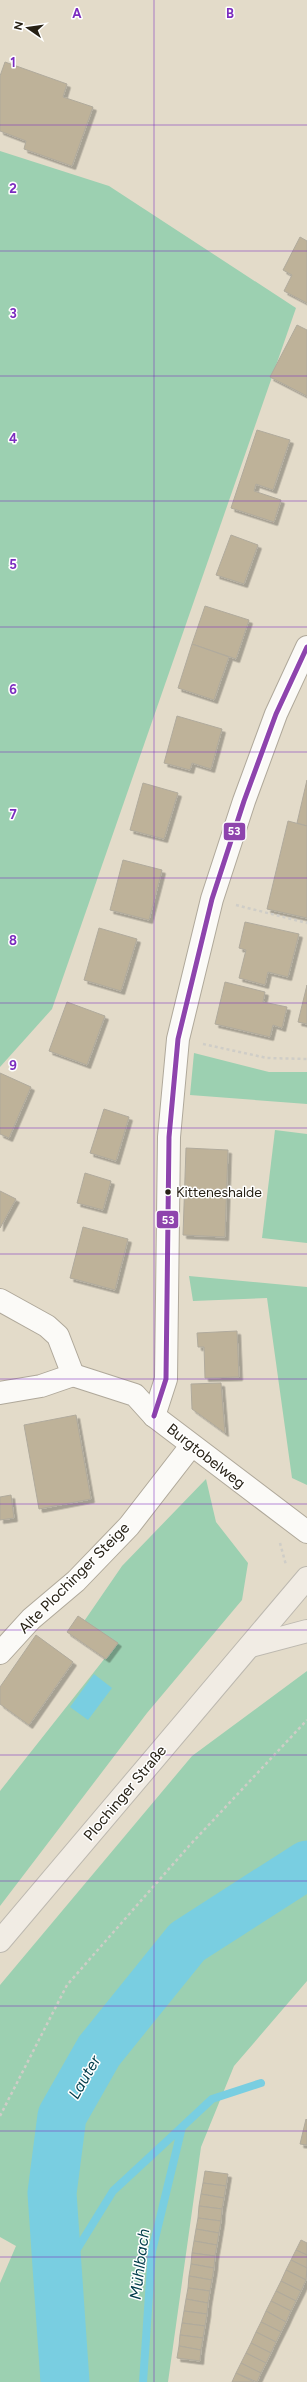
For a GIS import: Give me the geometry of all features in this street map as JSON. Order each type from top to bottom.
[{"type":"main road","name":"Plochinger Straße","points":[[0,1941],[304,1582]]},
{"type":"main road","points":[[251,1646],[307,1631]]},
{"type":"street","points":[[154,1416],[166,1379],[168,1137],[178,1039],[212,899],[244,801],[271,728],[307,647]]},
{"type":"street","points":[[0,1300],[48,1326],[58,1336],[73,1375],[41,1386],[0,1393]]},
{"type":"street","name":"Burgtobelweg","points":[[73,1375],[135,1395],[154,1416],[191,1446],[307,1532]]},
{"type":"street","name":"Alte Plochinger Steige","points":[[0,1653],[31,1619],[76,1580],[128,1526],[191,1446]]},
{"type":"path","points":[[212,899],[307,923]]},
{"type":"path","points":[[178,1039],[267,1058],[307,1059]]},
{"type":"path","points":[[269,1505],[286,1568],[304,1582]]},
{"type":"path","points":[[0,2116],[67,1986],[189,1846],[307,1720]]},
{"type":"green space","points":[[0,151],[109,186],[296,308],[52,1009],[0,1067]]},
{"type":"green space","points":[[194,1053],[269,1072],[307,1072],[307,1104],[190,1095]]},
{"type":"green space","points":[[275,1130],[307,1134],[307,1243],[262,1238]]},
{"type":"green space","points":[[189,1276],[307,1287],[307,1485],[292,1478],[267,1298],[193,1301]]},
{"type":"green space","points":[[206,1479],[216,1522],[248,1563],[242,1600],[147,1713],[0,1906],[0,1791],[109,1653],[76,1633],[122,1566]]},
{"type":"green space","points":[[307,1671],[307,1981],[234,2066],[201,2147],[168,2382],[0,2382],[0,2283],[16,2246],[0,2237],[0,1985],[192,1756]]},
{"type":"water","points":[[94,1674],[112,1688],[88,1720],[70,1707]]},
{"type":"building","points":[[5,62],[67,84],[63,97],[93,107],[72,166],[24,149],[26,141],[0,131],[0,76]]},
{"type":"building","points":[[300,237],[307,241],[307,303],[284,291],[292,275],[283,270]]},
{"type":"building","points":[[297,325],[307,330],[307,396],[270,377]]},
{"type":"building","points":[[257,430],[290,440],[273,490],[256,484],[254,491],[281,500],[274,522],[231,508]]},
{"type":"building","points":[[231,535],[258,545],[244,584],[216,575]]},
{"type":"building","points":[[205,606],[249,620],[236,659],[192,644]]},
{"type":"building","points":[[192,644],[229,657],[214,700],[178,688]]},
{"type":"building","points":[[177,716],[222,729],[211,769],[192,763],[190,770],[164,763]]},
{"type":"building","points":[[307,780],[307,826],[297,823]]},
{"type":"building","points":[[143,783],[178,793],[164,839],[130,830]]},
{"type":"building","points":[[288,821],[307,826],[307,918],[267,909]]},
{"type":"building","points":[[123,860],[162,870],[149,920],[110,910]]},
{"type":"building","points":[[245,922],[299,934],[288,977],[268,972],[265,985],[239,978],[246,950],[239,948]]},
{"type":"building","points":[[99,928],[137,939],[121,991],[84,980]]},
{"type":"building","points":[[225,982],[265,992],[263,1002],[287,1007],[282,1028],[273,1025],[270,1037],[215,1024]]},
{"type":"building","points":[[307,985],[307,1024],[298,1022]]},
{"type":"building","points":[[67,1002],[105,1016],[87,1065],[49,1051]]},
{"type":"building","points":[[0,1073],[31,1087],[9,1138],[0,1134]]},
{"type":"building","points":[[104,1109],[129,1117],[116,1161],[90,1153]]},
{"type":"building","points":[[186,1148],[228,1150],[225,1237],[183,1235]]},
{"type":"building","points":[[85,1173],[111,1181],[103,1210],[77,1203]]},
{"type":"building","points":[[0,1191],[16,1199],[0,1228]]},
{"type":"building","points":[[83,1227],[128,1239],[115,1290],[70,1278]]},
{"type":"building","points":[[237,1331],[239,1377],[205,1378],[204,1347],[198,1347],[197,1333]]},
{"type":"building","points":[[221,1383],[225,1433],[192,1409],[191,1384]]},
{"type":"building","points":[[76,1415],[91,1499],[39,1509],[24,1425]]},
{"type":"building","points":[[11,1495],[14,1518],[0,1520],[0,1497]]},
{"type":"building","points":[[78,1616],[118,1643],[106,1659],[67,1632]]},
{"type":"building","points":[[36,1635],[73,1662],[29,1725],[0,1704],[0,1687]]},
{"type":"building","points":[[306,2119],[307,2120],[307,2145],[300,2144]]},
{"type":"building","points":[[205,2171],[228,2174],[226,2186],[203,2183]]},
{"type":"building","points":[[203,2183],[226,2186],[224,2198],[201,2194]]},
{"type":"building","points":[[201,2194],[224,2198],[222,2209],[199,2206]]},
{"type":"building","points":[[199,2206],[222,2209],[221,2221],[198,2218]]},
{"type":"building","points":[[198,2218],[221,2221],[219,2233],[196,2229]]},
{"type":"building","points":[[196,2229],[219,2233],[217,2245],[194,2241]]},
{"type":"building","points":[[301,2240],[307,2243],[307,2255],[296,2250]]},
{"type":"building","points":[[194,2241],[217,2245],[215,2256],[192,2253]]},
{"type":"building","points":[[296,2250],[307,2255],[307,2268],[291,2260]]},
{"type":"building","points":[[192,2253],[215,2256],[214,2268],[191,2264]]},
{"type":"building","points":[[291,2260],[307,2268],[306,2280],[286,2270]]},
{"type":"building","points":[[191,2264],[214,2268],[212,2280],[189,2276]]},
{"type":"building","points":[[286,2270],[306,2280],[301,2291],[281,2281]]},
{"type":"building","points":[[189,2276],[212,2280],[210,2291],[188,2288]]},
{"type":"building","points":[[281,2281],[301,2291],[296,2301],[276,2291]]},
{"type":"building","points":[[188,2288],[210,2291],[208,2303],[186,2299]]},
{"type":"building","points":[[276,2291],[296,2301],[291,2311],[271,2301]]},
{"type":"building","points":[[186,2299],[208,2303],[207,2314],[184,2311]]},
{"type":"building","points":[[271,2301],[291,2311],[286,2322],[266,2311]]},
{"type":"building","points":[[184,2311],[207,2314],[205,2326],[182,2323]]},
{"type":"building","points":[[266,2311],[286,2322],[281,2332],[261,2322]]},
{"type":"building","points":[[261,2322],[281,2332],[276,2342],[256,2332]]},
{"type":"building","points":[[182,2323],[205,2326],[203,2338],[180,2335]]},
{"type":"building","points":[[256,2332],[276,2342],[271,2353],[251,2343]]},
{"type":"building","points":[[180,2335],[203,2338],[201,2350],[179,2346]]},
{"type":"building","points":[[251,2343],[271,2353],[266,2363],[246,2353]]},
{"type":"building","points":[[179,2346],[201,2350],[200,2361],[177,2358]]},
{"type":"building","points":[[246,2353],[266,2363],[261,2373],[241,2363]]},
{"type":"building","points":[[241,2363],[261,2373],[257,2382],[236,2373]]},
{"type":"building","points":[[236,2373],[254,2382],[232,2382]]},
{"type":"waterway","name":"Lauter","points":[[65,2382],[52,2193],[62,2116],[99,2051],[187,1942],[307,1865]]},
{"type":"waterway","name":"Mühlbach","points":[[143,2382],[152,2251],[182,2127],[212,2099],[261,2083]]},
{"type":"waterway","name":"Mühlbach","points":[[58,2280],[113,2191],[181,2128]]},
{"type":"transit line","name":"53","points":[[154,1416],[166,1379],[169,1137],[178,1039],[212,899],[244,801],[276,714],[307,647]]},
{"type":"place","name":"Kitteneshalde","points":[[168,1192]]}]
